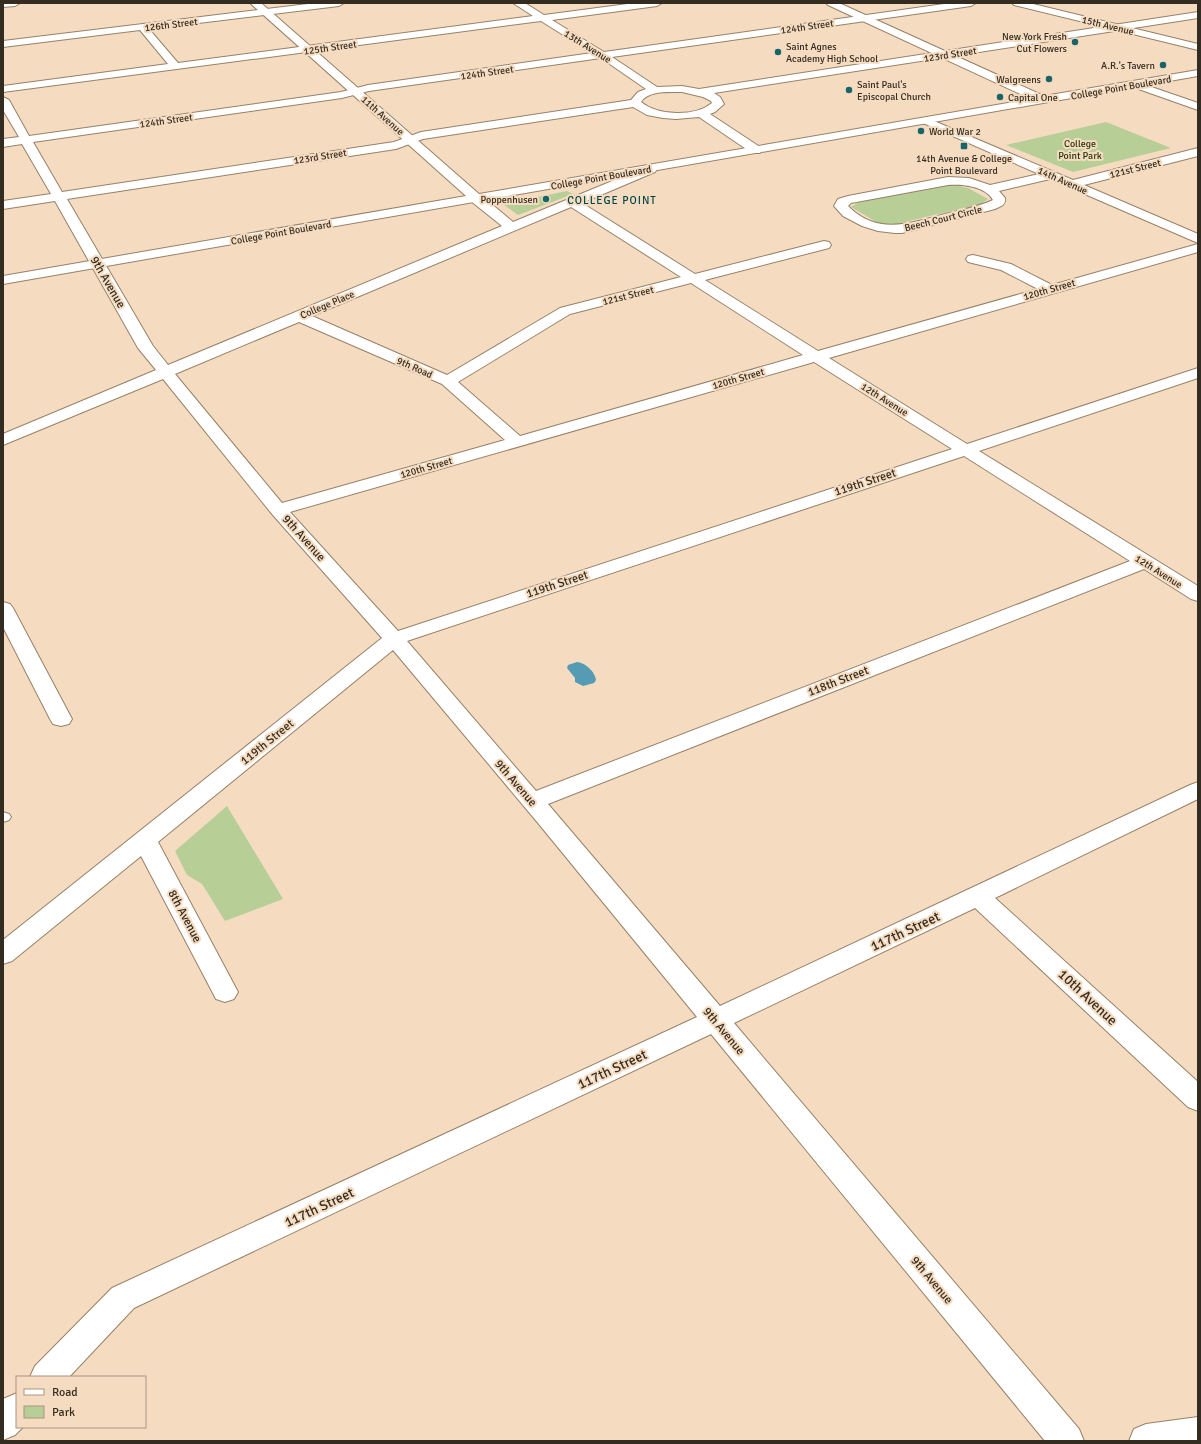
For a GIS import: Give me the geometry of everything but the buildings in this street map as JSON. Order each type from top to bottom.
[{"type":"street","points":[[3,4],[15,3]]},
{"type":"street","name":"11th Avenue","points":[[255,3],[511,228]]},
{"type":"street","name":"126th Street","points":[[3,44],[339,3]]},
{"type":"street","name":"13th Avenue","points":[[518,3],[604,56],[656,91]]},
{"type":"street","name":"125th Street","points":[[3,89],[657,3]]},
{"type":"street","points":[[831,3],[1043,100]]},
{"type":"street","name":"124th Street","points":[[3,143],[337,96],[368,88],[604,56],[971,3]]},
{"type":"street","name":"15th Avenue","points":[[1017,3],[1198,47]]},
{"type":"street","name":"123rd Street","points":[[702,92],[1198,15]]},
{"type":"street","points":[[142,27],[176,67]]},
{"type":"street","name":"College Point Boulevard","points":[[3,280],[478,199],[1198,73]]},
{"type":"street","points":[[1134,84],[1198,107]]},
{"type":"street","points":[[682,89],[702,92],[714,97],[718,104],[711,110],[700,113],[680,116],[659,114],[644,110],[635,103],[638,96],[656,91],[682,89]]},
{"type":"street","name":"9th Avenue","points":[[3,100],[146,348],[278,510],[394,639],[532,801],[1066,1441]]},
{"type":"street","name":"123rd Street","points":[[3,205],[396,144],[421,136],[635,103]]},
{"type":"street","points":[[700,113],[756,150]]},
{"type":"street","name":"14th Avenue","points":[[927,121],[1198,239]]},
{"type":"street","name":"121st Street","points":[[1072,184],[1198,152]]},
{"type":"street","name":"College Place","points":[[3,440],[651,169]]},
{"type":"street","points":[[990,189],[1051,175]]},
{"type":"street","name":"Beech Court Circle","points":[[948,181],[968,182],[990,189],[999,198],[999,202],[990,206],[902,229],[874,227],[844,212],[841,206],[843,202],[848,200],[948,181]]},
{"type":"street","name":"12th Avenue","points":[[572,202],[1198,596]]},
{"type":"street","name":"121st Street","points":[[448,381],[565,310],[824,245]]},
{"type":"street","name":"120th Street","points":[[278,510],[1049,289],[1198,248]]},
{"type":"street","points":[[973,259],[1006,266],[1049,289]]},
{"type":"street","name":"9th Road","points":[[299,316],[448,381],[516,441]]},
{"type":"street","name":"119th Street","points":[[3,954],[394,639],[1198,373]]},
{"type":"street","name":"118th Street","points":[[532,801],[1145,562]]},
{"type":"street","points":[[3,608],[61,719]]},
{"type":"street","name":"117th Street","points":[[48,1376],[123,1298],[716,1021],[1198,790]]},
{"type":"street","name":"8th Avenue","points":[[145,840],[225,992]]},
{"type":"street","name":"10th Avenue","points":[[978,896],[1198,1099]]},
{"type":"street","points":[[3,1424],[16,1410]]},
{"type":"street","points":[[1146,1441],[1198,1434]]},
{"type":"green space","name":"College Point Park","points":[[1106,122],[1171,148],[1073,172],[1006,145]]},
{"type":"green space","points":[[949,184],[968,188],[988,199],[981,204],[892,225],[878,223],[851,207],[859,202]]},
{"type":"green space","points":[[567,191],[573,194],[518,215],[503,204]]},
{"type":"green space","points":[[227,806],[283,899],[225,921],[202,884],[187,875],[175,851]]},
{"type":"water","points":[[577,662],[584,664],[592,671],[596,680],[594,683],[583,686],[575,682],[575,678],[567,668],[568,665]]},
{"type":"place","name":"New York Fresh Cut Flowers","points":[[1075,42]]},
{"type":"place","name":"Saint Agnes Academy High School","points":[[778,52]]},
{"type":"place","name":"A.R.'s Tavern","points":[[1163,65]]},
{"type":"place","name":"Walgreens","points":[[1049,79]]},
{"type":"place","name":"Saint Paul's Episcopal Church","points":[[849,90]]},
{"type":"place","name":"Capital One","points":[[1000,97]]},
{"type":"place","name":"World War 2","points":[[921,131]]},
{"type":"place","name":"14th Avenue & College Point Boulevard","points":[[964,146]]},
{"type":"place","name":"Poppenhusen","points":[[546,199]]},
{"type":"district","name":"COLLEGE POINT","points":[[612,200]]}]
